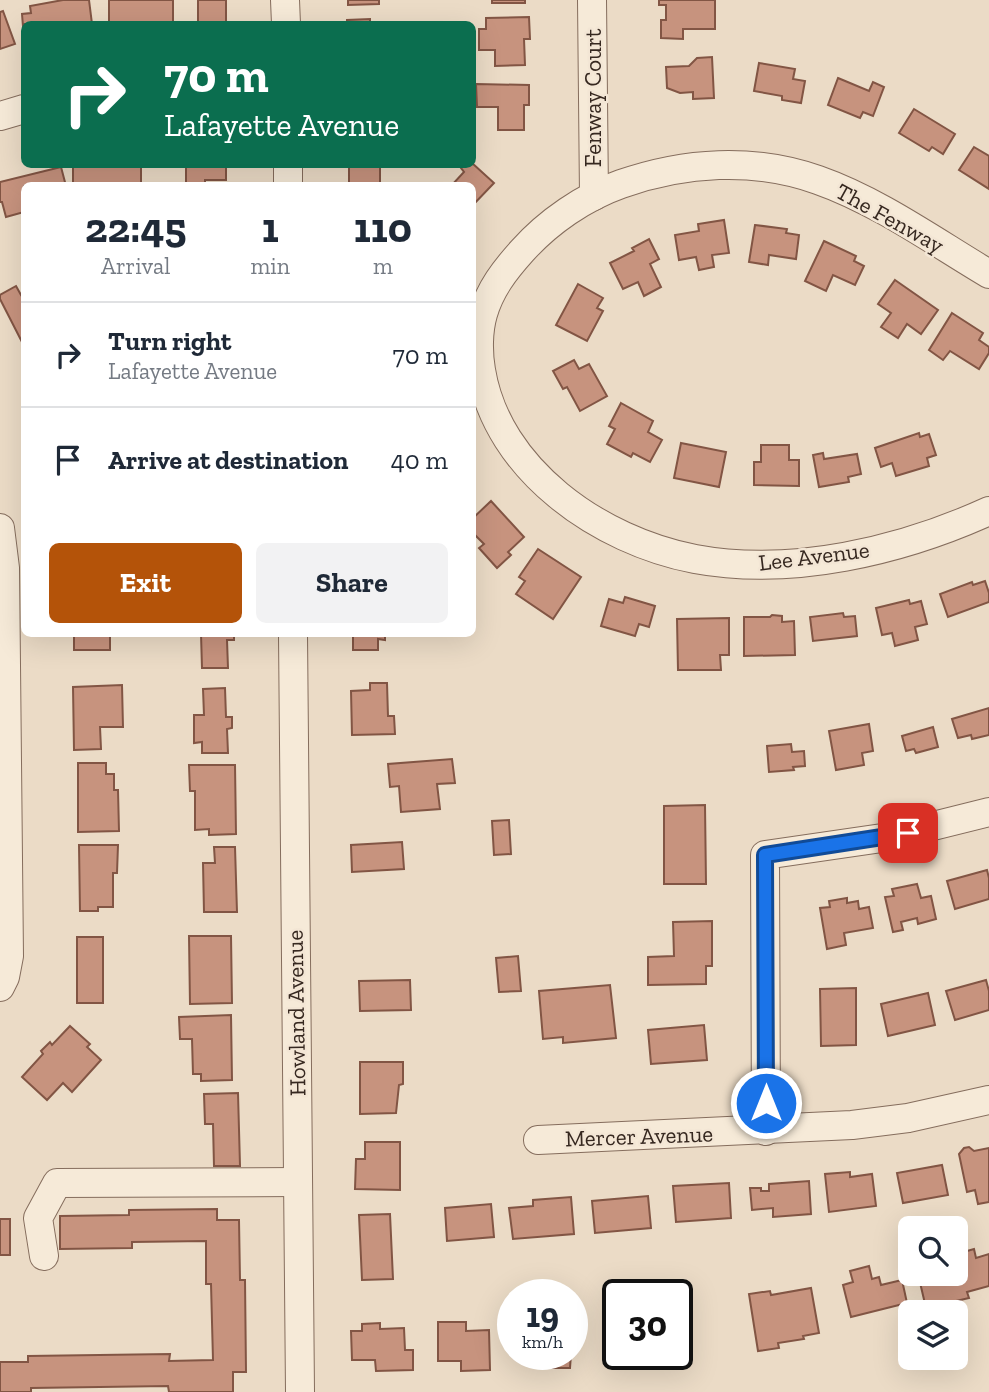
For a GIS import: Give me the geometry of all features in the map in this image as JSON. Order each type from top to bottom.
[{"type":"street","points":[[285,0],[286,21]]},
{"type":"street","name":"Fenway Court","points":[[592,0],[593,196]]},
{"type":"street","points":[[0,116],[21,111]]},
{"type":"street","name":"The Fenway","points":[[477,317],[504,271],[529,243],[558,218],[593,196],[652,173],[695,166],[736,165],[777,169],[817,180],[855,195],[989,274]]},
{"type":"street","name":"Lee Avenue","points":[[477,317],[484,388],[495,419],[511,446],[540,478],[573,506],[611,529],[651,547],[736,565],[775,565],[847,556],[903,543],[957,526],[989,511]]},
{"type":"street","points":[[0,528],[5,568],[9,956],[0,987]]},
{"type":"street","name":"Howland Avenue","points":[[293,637],[300,1392]]},
{"type":"street","points":[[766,1131],[765,855],[889,837],[989,812]]},
{"type":"street","name":"Mercer Avenue","points":[[538,1140],[852,1125],[897,1120],[989,1100]]},
{"type":"street","points":[[44,1256],[38,1218],[57,1183],[298,1182]]},
{"type":"building","points":[[63,0],[89,0],[92,21],[23,21],[22,14],[31,13],[30,6]]},
{"type":"building","points":[[109,0],[173,0],[173,21],[109,21]]},
{"type":"building","points":[[198,0],[226,0],[226,21],[198,21]]},
{"type":"building","points":[[348,0],[379,0],[379,4],[348,5]]},
{"type":"building","points":[[492,0],[525,0],[525,3],[492,3]]},
{"type":"building","points":[[659,0],[715,0],[715,29],[683,29],[683,39],[661,38],[661,20],[666,20],[666,5],[659,5]]},
{"type":"building","points":[[3,11],[15,44],[0,49],[0,12]]},
{"type":"building","points":[[529,17],[530,39],[524,39],[525,65],[495,66],[495,50],[479,50],[479,29],[486,29],[486,18]]},
{"type":"building","points":[[370,19],[370,21],[347,21]]},
{"type":"building","points":[[712,57],[714,98],[693,99],[693,92],[680,93],[667,88],[666,67],[689,66],[697,58]]},
{"type":"building","points":[[759,63],[795,69],[793,79],[805,81],[801,103],[754,91]]},
{"type":"building","points":[[838,78],[869,91],[873,82],[884,87],[873,116],[863,112],[860,118],[828,105]]},
{"type":"building","points":[[476,84],[529,85],[529,105],[524,105],[524,130],[498,130],[498,107],[477,107]]},
{"type":"building","points":[[914,109],[955,134],[943,154],[932,147],[929,151],[899,133]]},
{"type":"building","points":[[974,147],[989,156],[989,189],[959,170]]},
{"type":"building","points":[[476,167],[494,183],[476,202],[476,182],[455,182],[464,172],[461,168]]},
{"type":"building","points":[[61,168],[65,182],[21,182],[21,213],[6,217],[0,202],[0,182]]},
{"type":"building","points":[[73,168],[141,168],[141,182],[73,182]]},
{"type":"building","points":[[186,168],[226,168],[226,180],[186,182]]},
{"type":"building","points":[[349,168],[380,168],[380,182],[349,182]]},
{"type":"building","points":[[724,220],[729,253],[712,255],[714,267],[699,270],[696,257],[679,260],[675,235],[699,231],[698,224]]},
{"type":"building","points":[[755,225],[787,229],[786,233],[799,235],[796,259],[769,255],[768,265],[749,262]]},
{"type":"building","points":[[649,239],[659,259],[650,264],[661,287],[644,296],[638,282],[623,289],[610,263],[634,251],[632,248]]},
{"type":"building","points":[[824,241],[856,256],[854,261],[864,266],[855,285],[833,275],[826,291],[805,281]]},
{"type":"building","points":[[895,280],[938,310],[921,334],[907,324],[898,338],[881,327],[891,313],[878,304]]},
{"type":"building","points":[[578,284],[603,298],[597,308],[603,311],[587,341],[556,325]]},
{"type":"building","points":[[16,286],[21,295],[21,340],[0,299],[0,295]]},
{"type":"building","points":[[952,313],[983,333],[979,340],[989,347],[989,353],[979,369],[950,351],[943,360],[929,350]]},
{"type":"building","points":[[574,360],[579,369],[589,364],[607,396],[580,411],[567,387],[563,389],[553,371]]},
{"type":"building","points":[[621,403],[653,421],[648,432],[662,440],[650,462],[633,453],[631,457],[607,444],[615,429],[609,426]]},
{"type":"building","points":[[919,433],[920,437],[929,434],[936,455],[927,458],[929,466],[896,476],[892,463],[881,467],[875,448]]},
{"type":"building","points":[[681,443],[726,452],[719,487],[674,478]]},
{"type":"building","points":[[761,445],[789,445],[789,460],[799,460],[799,486],[754,485],[754,462],[761,462]]},
{"type":"building","points":[[823,453],[824,459],[857,454],[861,474],[848,477],[849,482],[819,487],[813,455]]},
{"type":"building","points":[[491,501],[524,537],[508,552],[511,555],[497,568],[479,548],[484,544],[476,536],[476,515]]},
{"type":"building","points":[[538,549],[581,577],[553,619],[516,594],[525,581],[519,577]]},
{"type":"building","points":[[985,581],[989,602],[948,617],[940,594],[972,582],[973,585]]},
{"type":"building","points":[[625,597],[655,606],[649,627],[639,624],[635,636],[601,626],[609,599],[623,603]]},
{"type":"building","points":[[909,600],[910,604],[921,601],[927,624],[915,627],[918,640],[895,646],[892,633],[882,635],[876,608]]},
{"type":"building","points":[[843,613],[844,617],[855,616],[857,636],[813,641],[810,617]]},
{"type":"building","points":[[782,616],[782,622],[794,621],[795,655],[744,656],[744,617]]},
{"type":"building","points":[[729,618],[729,655],[720,655],[721,670],[678,670],[677,619]]},
{"type":"building","points":[[74,637],[110,637],[110,650],[74,650]]},
{"type":"building","points":[[201,637],[234,637],[234,640],[227,640],[228,668],[202,668]]},
{"type":"building","points":[[353,637],[385,637],[385,640],[378,639],[378,650],[353,650]]},
{"type":"building","points":[[370,683],[387,683],[388,716],[394,716],[395,734],[352,735],[351,691],[370,690]]},
{"type":"building","points":[[122,685],[123,727],[100,727],[101,749],[74,750],[73,687]]},
{"type":"building","points":[[225,688],[226,717],[232,717],[232,728],[227,729],[228,753],[202,753],[202,742],[194,743],[194,715],[204,715],[203,689]]},
{"type":"building","points":[[989,708],[989,735],[972,739],[971,735],[958,738],[952,719]]},
{"type":"building","points":[[869,724],[873,751],[862,753],[864,765],[836,770],[829,731]]},
{"type":"building","points":[[933,727],[938,747],[916,753],[914,749],[906,751],[902,736]]},
{"type":"building","points":[[791,744],[792,752],[804,751],[805,766],[793,767],[794,770],[769,772],[767,746]]},
{"type":"building","points":[[452,759],[455,783],[437,784],[440,809],[401,812],[399,786],[390,787],[388,764]]},
{"type":"building","points":[[78,763],[106,763],[106,774],[114,774],[114,790],[118,790],[119,831],[78,832]]},
{"type":"building","points":[[189,765],[235,765],[236,834],[209,835],[209,829],[195,830],[195,791],[190,791]]},
{"type":"building","points":[[705,805],[706,884],[664,884],[664,806]]},
{"type":"building","points":[[509,820],[511,854],[494,855],[492,821]]},
{"type":"building","points":[[402,842],[404,869],[352,872],[351,845]]},
{"type":"building","points":[[79,845],[118,845],[117,873],[113,873],[113,907],[98,907],[98,911],[80,911]]},
{"type":"building","points":[[214,847],[235,847],[237,912],[204,912],[203,863],[215,863]]},
{"type":"building","points":[[987,870],[989,899],[955,909],[947,881]]},
{"type":"building","points":[[917,884],[921,898],[931,896],[936,919],[918,924],[917,918],[901,922],[903,930],[893,932],[885,897],[894,896],[892,889]]},
{"type":"building","points":[[847,898],[847,903],[858,901],[859,909],[869,907],[873,928],[844,933],[846,945],[827,949],[820,908],[830,907],[829,901]]},
{"type":"building","points":[[712,921],[712,966],[706,966],[706,984],[648,985],[648,957],[674,956],[673,922]]},
{"type":"building","points":[[189,936],[231,936],[232,1003],[190,1004]]},
{"type":"building","points":[[77,937],[103,937],[103,1003],[77,1003]]},
{"type":"building","points":[[518,956],[521,991],[499,992],[496,958]]},
{"type":"building","points":[[410,980],[411,1010],[360,1011],[359,981]]},
{"type":"building","points":[[986,980],[989,1010],[955,1020],[946,991]]},
{"type":"building","points":[[610,985],[616,1038],[563,1043],[563,1037],[543,1039],[539,991]]},
{"type":"building","points":[[856,988],[856,1045],[821,1046],[820,989]]},
{"type":"building","points":[[928,993],[935,1025],[888,1036],[881,1004]]},
{"type":"building","points":[[231,1015],[232,1080],[201,1081],[201,1074],[193,1074],[192,1039],[180,1039],[179,1017]]},
{"type":"building","points":[[704,1025],[707,1060],[651,1064],[648,1030]]},
{"type":"building","points":[[70,1026],[90,1044],[87,1047],[101,1060],[72,1092],[63,1083],[47,1100],[22,1077],[43,1054],[41,1051],[50,1042],[52,1045]]},
{"type":"building","points":[[360,1062],[403,1062],[403,1084],[399,1085],[396,1113],[360,1114]]},
{"type":"building","points":[[238,1093],[240,1166],[214,1166],[213,1124],[205,1124],[204,1094]]},
{"type":"building","points":[[365,1142],[400,1142],[400,1190],[355,1189],[356,1159],[365,1159]]},
{"type":"building","points":[[969,1147],[974,1151],[989,1148],[989,1202],[978,1204],[975,1190],[967,1192],[959,1154]]},
{"type":"building","points":[[942,1165],[948,1195],[903,1203],[897,1173]]},
{"type":"building","points":[[850,1172],[850,1177],[872,1174],[876,1206],[829,1212],[825,1174]]},
{"type":"building","points":[[809,1181],[811,1214],[773,1217],[773,1208],[752,1210],[750,1188],[769,1191],[769,1184]]},
{"type":"building","points":[[729,1183],[731,1218],[676,1222],[673,1186]]},
{"type":"building","points":[[648,1196],[651,1228],[595,1233],[592,1201]]},
{"type":"building","points":[[571,1197],[574,1234],[513,1239],[509,1208],[533,1206],[533,1200]]},
{"type":"building","points":[[491,1204],[494,1237],[447,1241],[445,1208]]},
{"type":"building","points":[[217,1209],[217,1220],[239,1220],[240,1280],[245,1280],[246,1372],[233,1372],[233,1392],[169,1392],[168,1386],[31,1388],[31,1392],[0,1392],[0,1362],[28,1362],[28,1356],[170,1354],[169,1361],[213,1360],[211,1284],[206,1284],[206,1241],[132,1242],[132,1248],[60,1249],[60,1216],[129,1215],[129,1210]]},
{"type":"building","points":[[390,1214],[393,1279],[362,1280],[359,1215]]},
{"type":"building","points":[[0,1219],[10,1219],[10,1255],[0,1255]]},
{"type":"building","points":[[974,1249],[976,1258],[989,1254],[989,1286],[967,1292],[969,1298],[960,1300],[924,1300],[921,1286],[968,1286],[968,1251]]},
{"type":"building","points":[[869,1266],[872,1279],[879,1277],[881,1285],[898,1281],[898,1286],[903,1286],[906,1300],[898,1300],[898,1305],[851,1317],[843,1285],[853,1282],[850,1271]]},
{"type":"building","points":[[811,1288],[819,1333],[803,1336],[804,1339],[778,1343],[779,1348],[758,1351],[749,1294],[770,1291],[771,1295]]},
{"type":"building","points":[[438,1322],[466,1322],[466,1331],[489,1330],[490,1370],[461,1371],[461,1361],[438,1361]]},
{"type":"building","points":[[380,1323],[380,1329],[404,1328],[405,1350],[413,1350],[413,1370],[376,1371],[375,1360],[352,1360],[351,1331],[362,1331],[362,1324]]},
{"type":"route","points":[[766,1103],[765,855],[908,833]]}]
